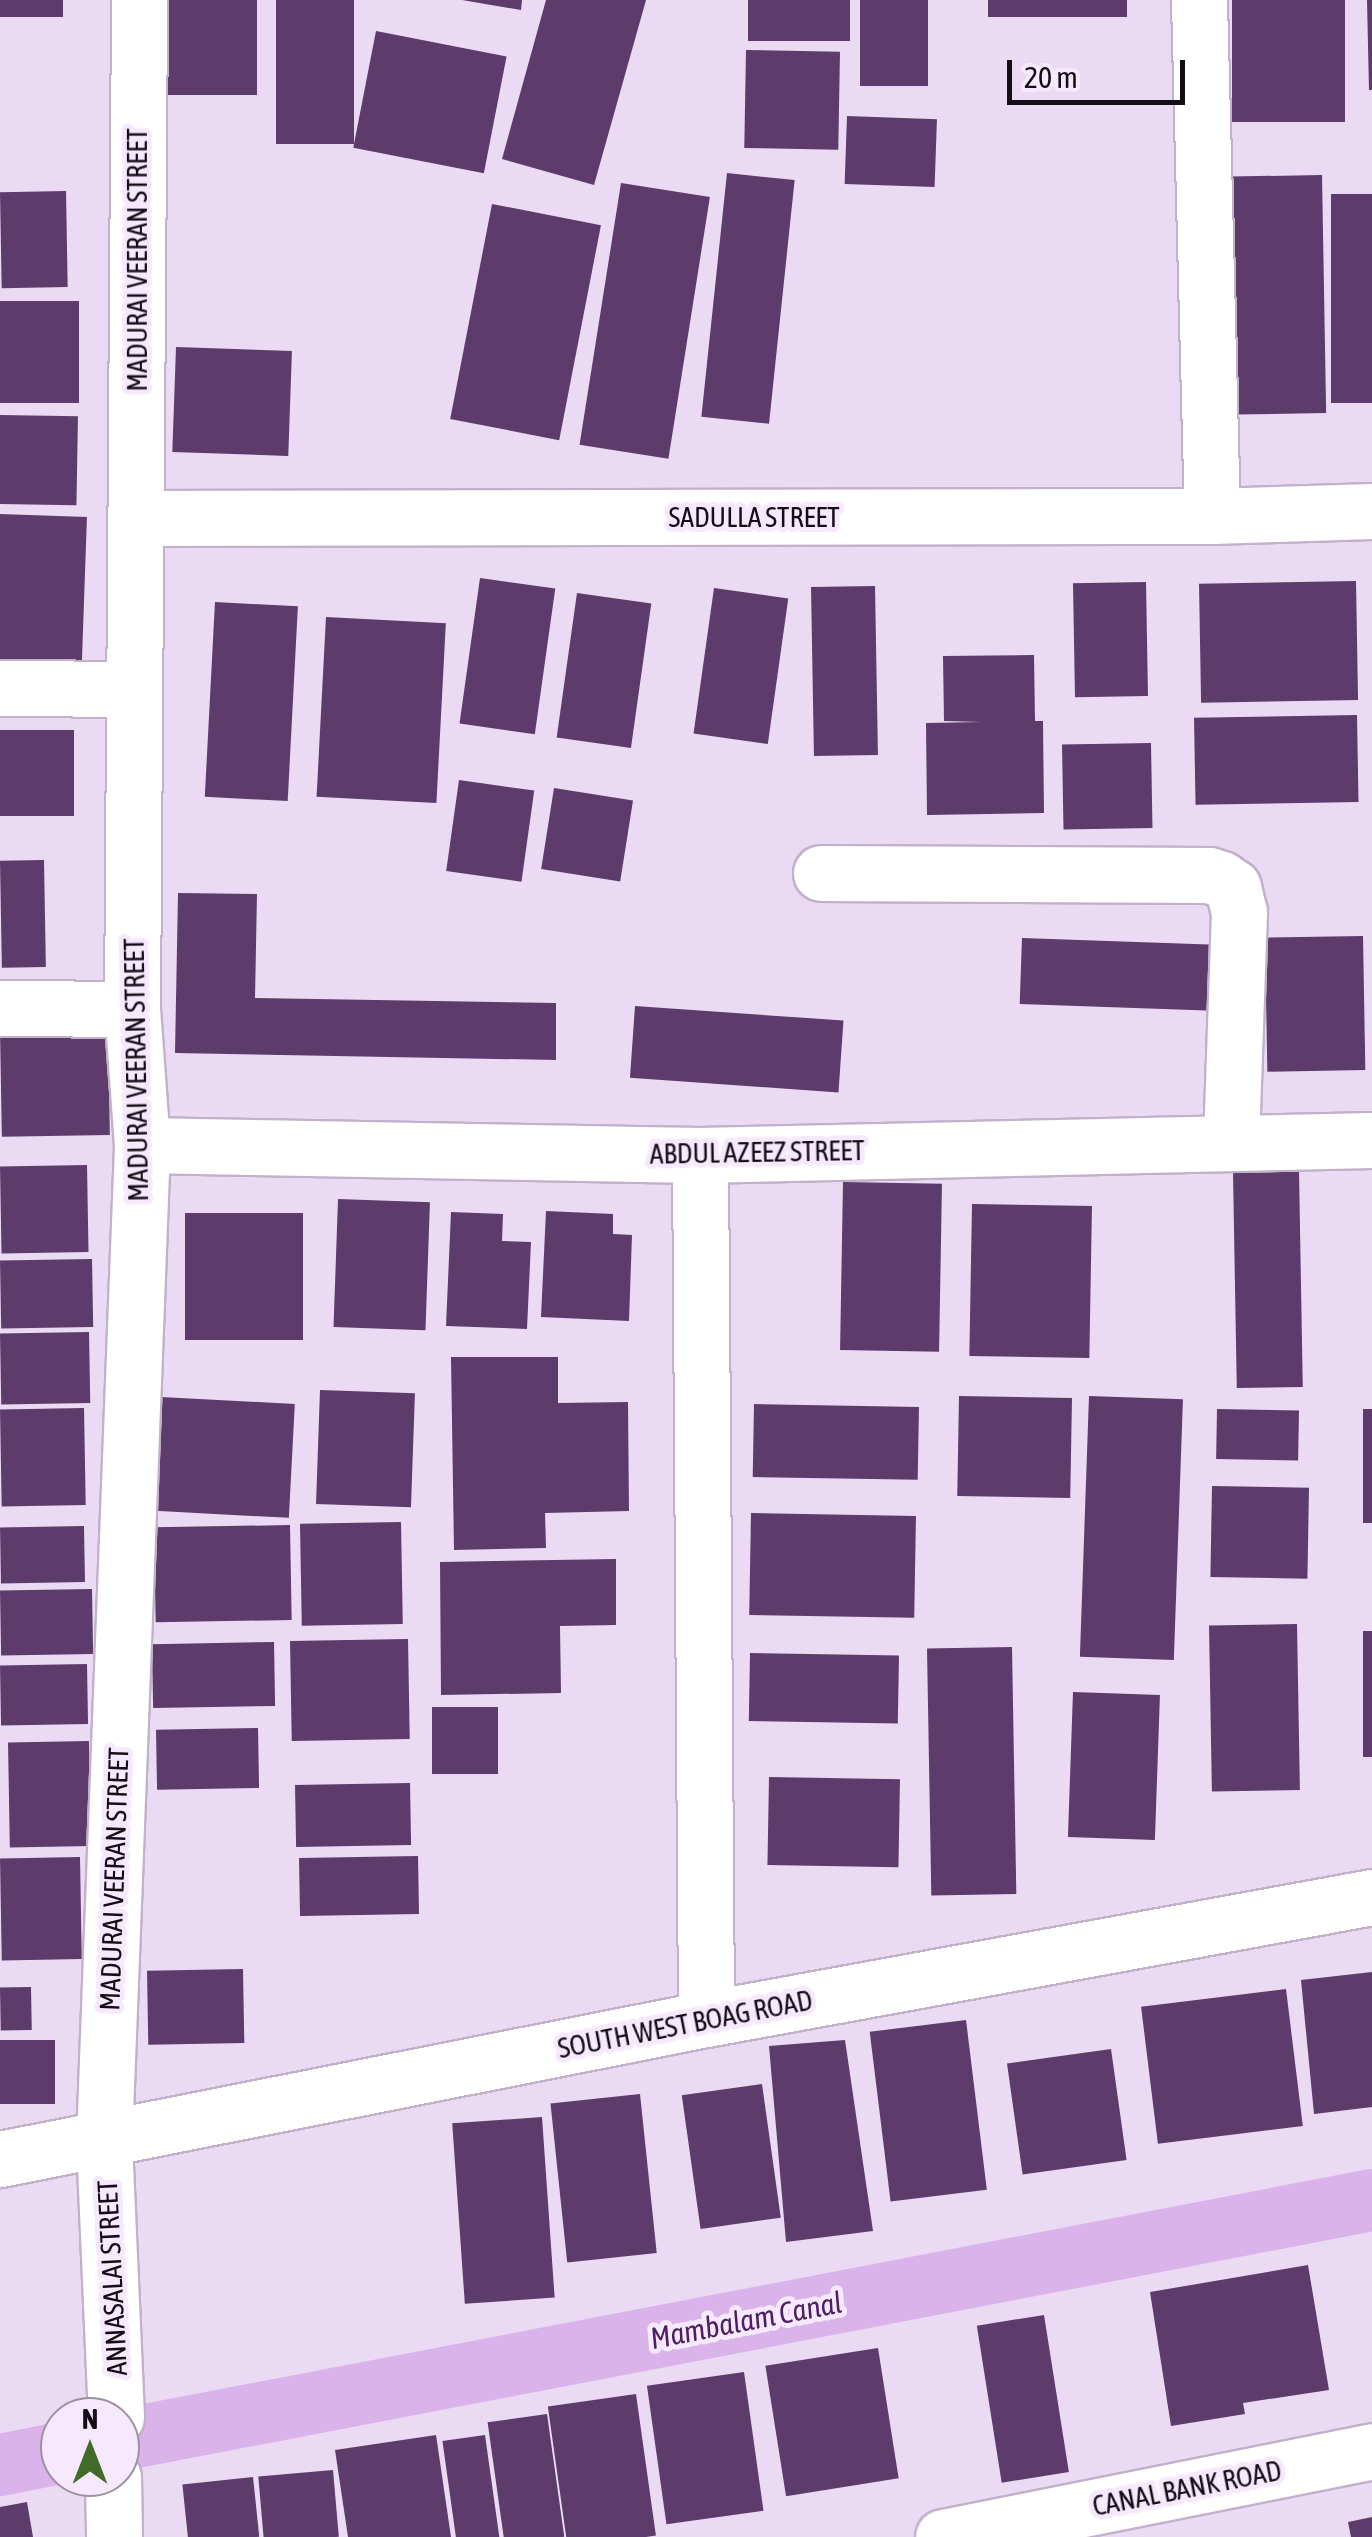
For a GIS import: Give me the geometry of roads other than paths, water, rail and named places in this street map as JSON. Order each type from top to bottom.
[{"type":"street","name":"MADURAI VEERAN STREET","points":[[104,2139],[142,1145],[132,1008],[139,0]]},
{"type":"street","points":[[1199,0],[1212,516]]},
{"type":"street","name":"SADULLA STREET","points":[[135,518],[1212,516],[1372,511]]},
{"type":"street","points":[[0,688],[132,689]]},
{"type":"street","points":[[821,872],[1209,874],[1222,878],[1233,888],[1239,912],[1231,1141]]},
{"type":"street","points":[[0,1008],[132,1008]]},
{"type":"street","name":"ABDUL AZEEZ STREET","points":[[142,1145],[700,1154],[1372,1140]]},
{"type":"street","points":[[700,1154],[706,2019]]},
{"type":"street","name":"SOUTH WEST BOAG ROAD","points":[[0,2159],[706,2019],[1372,1897]]},
{"type":"street","name":"ANNASALAI STREET","points":[[104,2139],[117,2397]]},
{"type":"street","name":"CANAL BANK ROAD","points":[[943,2537],[1372,2451]]},
{"type":"waterway","name":"Mambalam Canal","points":[[140,2436],[1372,2200]]},
{"type":"waterway","name":"Mambalam Canal","points":[[0,2465],[40,2457]]}]
